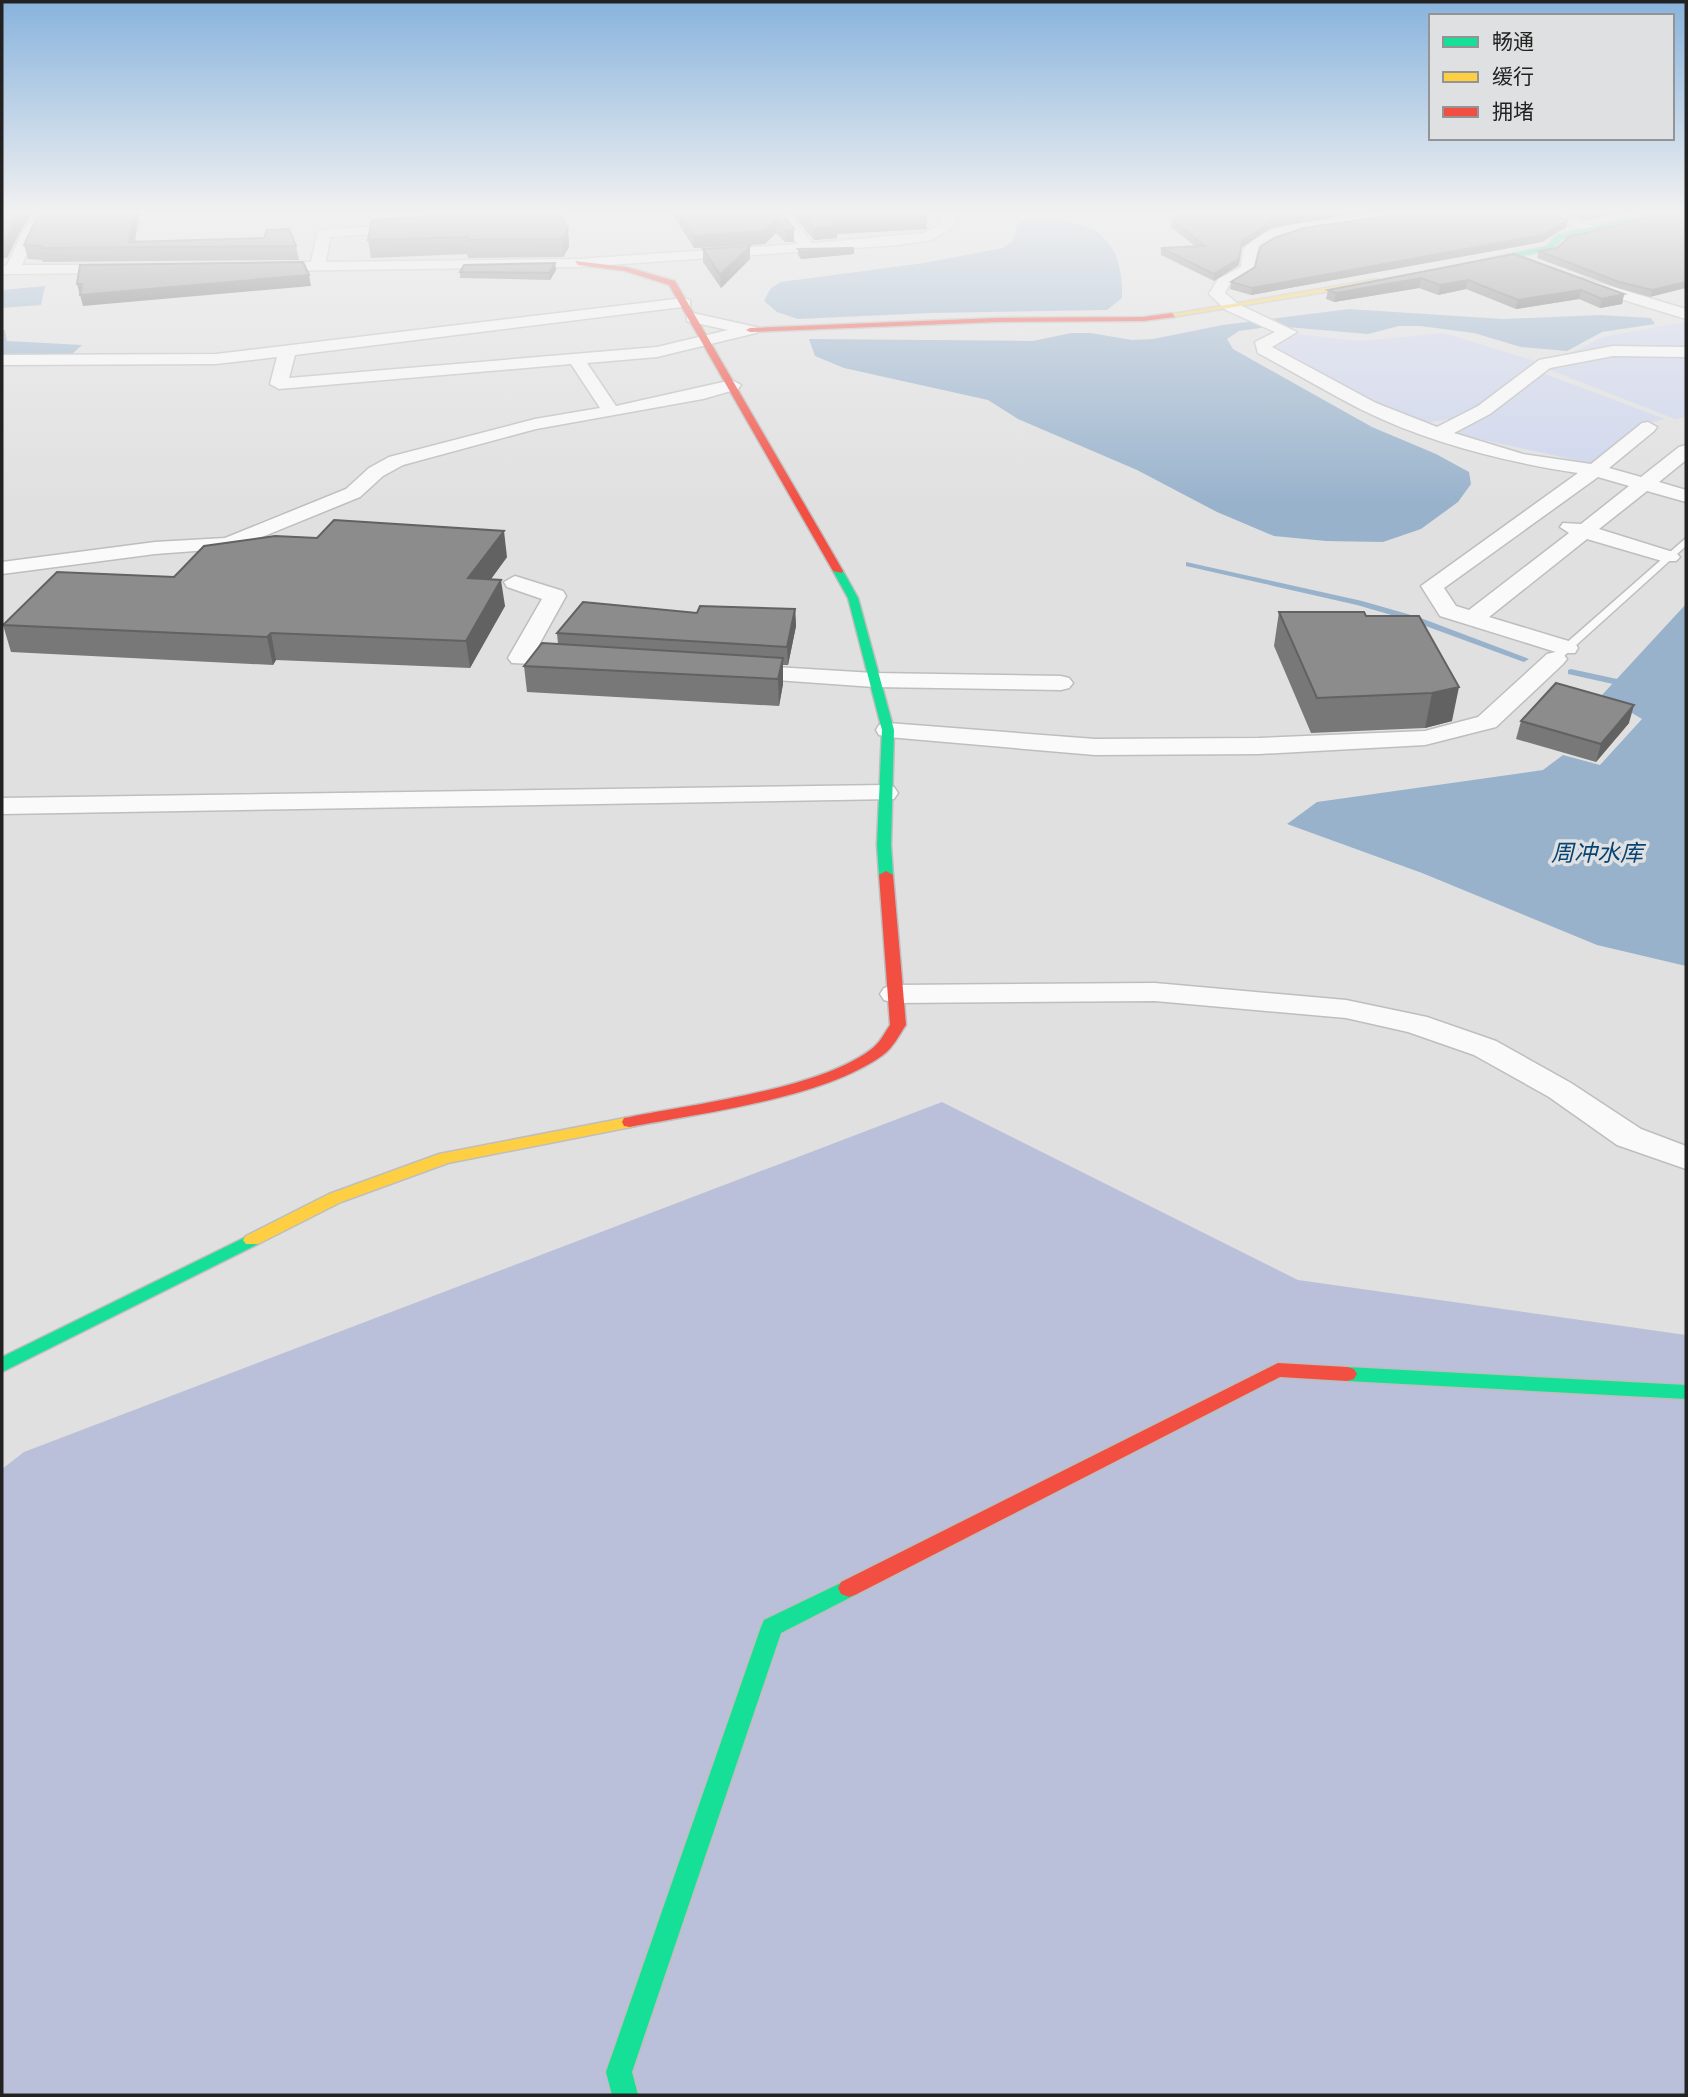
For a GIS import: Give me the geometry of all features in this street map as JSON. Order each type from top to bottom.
[{"type":"street","points":[[2,360],[216,359],[617,310]]},
{"type":"street","points":[[2,1365],[335,1198],[444,1158],[735,1101],[830,1076],[880,1050],[898,1025],[884,845],[888,730],[853,598],[688,310]]},
{"type":"street","points":[[287,352],[279,384],[657,352],[750,330],[996,320],[1143,319],[1211,310]]},
{"type":"street","points":[[1239,310],[1289,332],[1263,342],[1264,349],[1370,407],[1438,434],[1521,459],[1595,470],[1686,496]]},
{"type":"street","points":[[693,318],[750,330]]},
{"type":"street","points":[[1438,434],[1484,410],[1545,364],[1613,351],[1686,352]]},
{"type":"street","points":[[576,359],[611,412]]},
{"type":"street","points":[[2,568],[155,548],[228,544],[354,493],[376,472],[396,461],[535,424],[611,412],[732,385]]},
{"type":"street","points":[[888,730],[1094,747],[1259,746],[1425,737],[1487,722],[1561,654],[1448,611],[1432,586],[1595,470],[1648,427]]},
{"type":"street","points":[[1472,618],[1686,451]]},
{"type":"street","points":[[1532,515],[1669,557]]},
{"type":"street","points":[[515,582],[555,596],[520,658],[602,663]]},
{"type":"street","points":[[711,670],[874,680],[1061,683]]},
{"type":"street","points":[[2,806],[885,793]]},
{"type":"street","points":[[895,994],[1155,992],[1346,1009],[1416,1024],[1485,1048],[1560,1090],[1629,1137],[1686,1158]]},
{"type":"street","points":[[625,2095],[619,2072],[772,1627],[1278,1370],[1686,1392]]},
{"type":"lane","points":[[1561,654],[1686,541]]},
{"type":"shaded area","points":[[1686,322],[1686,349],[1621,346],[1573,352],[1603,337]]},
{"type":"shaded area","points":[[1444,333],[1545,364],[1463,417],[1418,424],[1272,349],[1271,343],[1295,334],[1361,341]]},
{"type":"shaded area","points":[[1618,354],[1686,355],[1686,417],[1675,419],[1550,370]]},
{"type":"shaded area","points":[[1545,374],[1665,419],[1639,426],[1594,464],[1456,434],[1534,378]]},
{"type":"shaded area","points":[[942,1102],[1298,1280],[1686,1335],[1686,2095],[2,2095],[2,1469],[24,1452]]},
{"type":"water","points":[[774,310],[1107,310],[798,319]]},
{"type":"water","points":[[1342,310],[1503,319],[1600,315],[1651,318],[1655,324],[1602,332],[1567,351],[1521,347],[1474,333],[1420,326],[1399,326],[1368,334],[1275,326],[1239,331],[1227,339],[1233,349],[1372,427],[1436,454],[1469,472],[1471,484],[1458,502],[1421,529],[1383,542],[1326,541],[1274,536],[1217,512],[1137,470],[1018,419],[988,400],[844,368],[815,356],[809,339],[1033,341],[1071,333],[1091,333],[1132,340],[1153,339],[1223,325]]},
{"type":"water","points":[[2,330],[5,330],[7,341],[82,345],[70,356],[2,357]]},
{"type":"water","name":"周冲水库","points":[[1686,604],[1686,966],[1597,945],[1422,873],[1287,824],[1317,802],[1543,770],[1563,755],[1600,765],[1642,719],[1602,695]]},
{"type":"building","points":[[334,520],[504,531],[468,578],[501,580],[466,641],[271,633],[267,637],[3,625],[57,572],[174,577],[204,546],[275,536],[317,538]]},
{"type":"building","points":[[583,602],[697,613],[700,606],[795,609],[787,647],[557,633]]},
{"type":"building","points":[[1279,612],[1364,612],[1366,616],[1419,616],[1459,687],[1432,693],[1317,698]]},
{"type":"building","points":[[542,643],[783,658],[778,679],[524,666]]},
{"type":"building","points":[[1556,683],[1634,705],[1601,744],[1521,721]]},
{"type":"waterway","points":[[1189,564],[1359,603],[1415,619],[1524,659]]},
{"type":"waterway","points":[[1571,672],[1631,685]]},
{"type":"traffic: fast","points":[[838,571],[853,598],[888,730],[884,845],[886,875]]},
{"type":"traffic: fast","points":[[2,1365],[252,1240]]},
{"type":"traffic: fast","points":[[1347,1374],[1686,1392]]},
{"type":"traffic: fast","points":[[625,2095],[619,2072],[772,1627],[849,1588]]},
{"type":"traffic: slow","points":[[1172,315],[1203,310]]},
{"type":"traffic: slow","points":[[252,1240],[335,1198],[445,1158],[630,1122]]},
{"type":"traffic: jam","points":[[687,310],[838,571]]},
{"type":"traffic: jam","points":[[750,330],[996,320],[1143,319],[1172,315]]},
{"type":"traffic: jam","points":[[630,1122],[794,1087],[855,1065],[879,1051],[898,1025],[886,875]]},
{"type":"traffic: jam","points":[[849,1588],[1278,1370],[1347,1374]]}]
